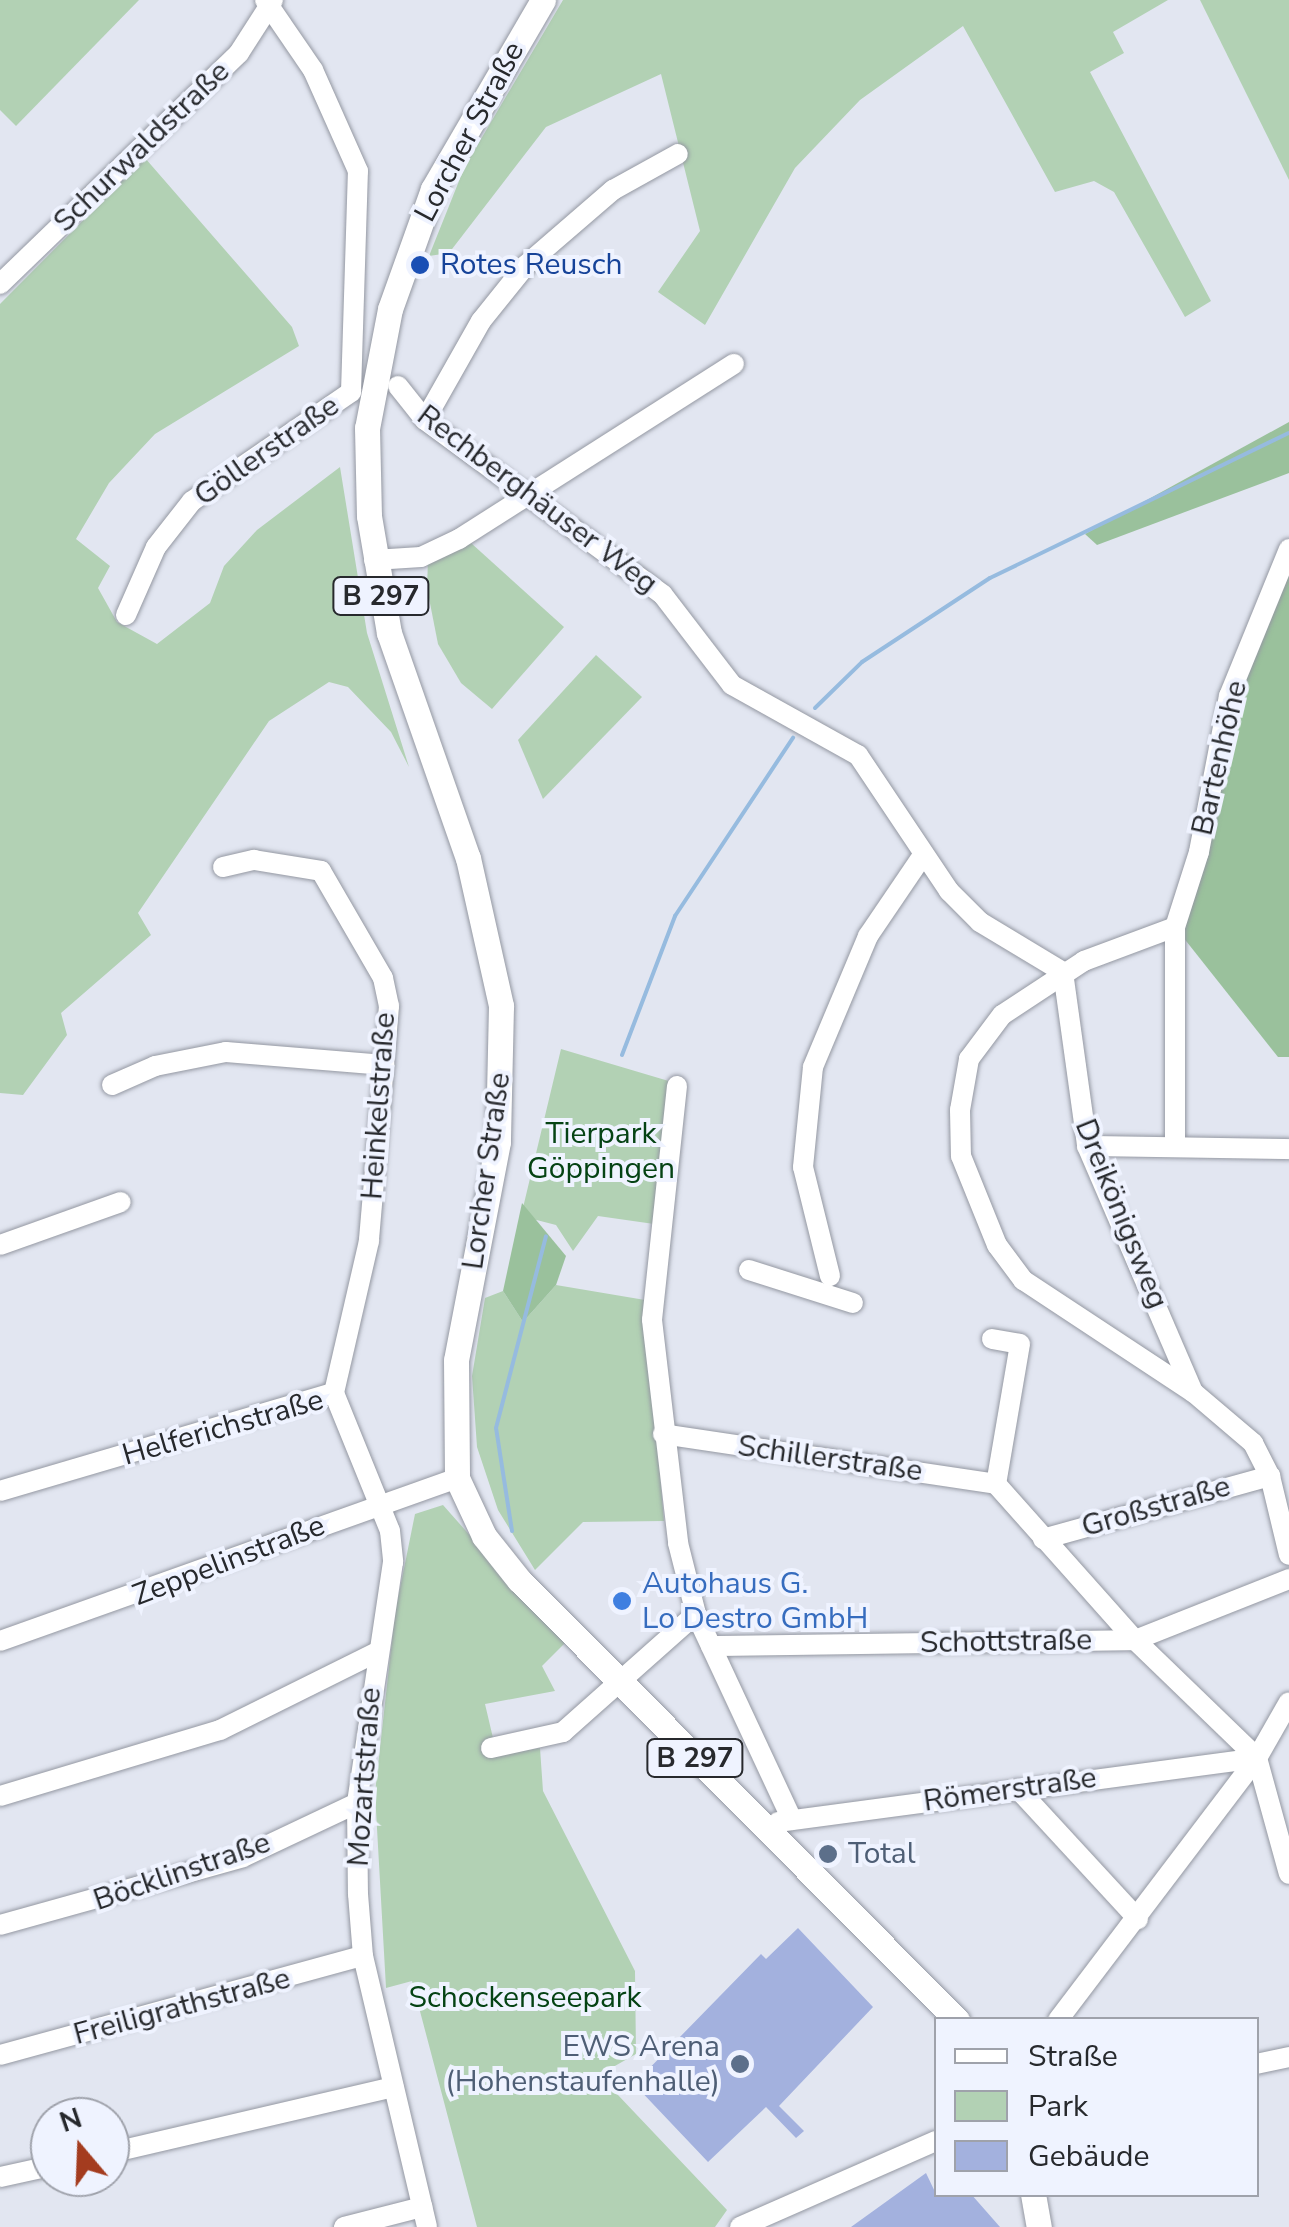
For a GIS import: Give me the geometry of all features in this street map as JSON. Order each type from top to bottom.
[{"type":"main road","name":"Lorcher Straße","points":[[543,0],[433,189],[402,266],[367,428],[374,560],[399,667],[468,858],[502,1006],[498,1142],[456,1360],[458,1478],[508,1566],[954,2017]]},
{"type":"main road","points":[[1034,2197],[1040,2227]]},
{"type":"street","name":"Schurwaldstraße","points":[[0,284],[239,53],[269,2]]},
{"type":"street","name":"Göllerstraße","points":[[126,615],[156,547],[192,501],[351,392],[358,171],[313,70],[269,2]]},
{"type":"street","points":[[426,420],[481,321],[526,264],[613,190],[678,154]]},
{"type":"street","points":[[374,560],[421,557],[734,364]]},
{"type":"street","name":"Rechberghäuser Weg","points":[[398,386],[426,420],[531,492],[663,595],[732,685],[858,756],[923,855],[980,922],[1063,972]]},
{"type":"street","name":"Bartenhöhe","points":[[1175,1147],[1178,920],[1229,696],[1289,549]]},
{"type":"street","points":[[830,1276],[802,1167],[813,1067],[868,936],[923,855]]},
{"type":"street","name":"Heinkelstraße","points":[[223,866],[254,860],[320,871],[383,978],[384,1065],[369,1241],[334,1393]]},
{"type":"street","points":[[1178,920],[1063,972],[1002,1015],[969,1059],[961,1156],[997,1245],[1023,1280],[1194,1392],[1253,1442],[1270,1476],[1289,1555]]},
{"type":"street","name":"Dreikönigsweg","points":[[1063,972],[1087,1146],[1194,1392]]},
{"type":"street","points":[[112,1085],[155,1066],[226,1052],[384,1065]]},
{"type":"street","points":[[677,1086],[653,1267],[663,1434],[696,1614],[792,1820]]},
{"type":"street","points":[[1087,1146],[1289,1148]]},
{"type":"street","points":[[0,1246],[121,1202]]},
{"type":"street","points":[[749,1270],[853,1303]]},
{"type":"street","points":[[992,1339],[1020,1344],[996,1484],[1134,1640],[1257,1758],[1289,1874]]},
{"type":"street","name":"Helferichstraße","points":[[0,1492],[334,1393],[379,1504]]},
{"type":"street","name":"Schillerstraße","points":[[663,1434],[996,1484]]},
{"type":"street","name":"Großstraße","points":[[1043,1539],[1270,1476]]},
{"type":"street","name":"Zeppelinstraße","points":[[0,1641],[458,1478]]},
{"type":"street","name":"Mozartstraße","points":[[379,1504],[392,1562],[375,1653],[357,1803],[363,1956],[424,2217]]},
{"type":"street","name":"Schottstraße","points":[[711,1646],[1134,1640],[1289,1579]]},
{"type":"street","points":[[492,1748],[563,1732],[623,1683],[696,1614]]},
{"type":"street","points":[[0,1796],[220,1730],[375,1653]]},
{"type":"street","points":[[1060,2017],[1257,1758],[1289,1702]]},
{"type":"street","name":"Römerstraße","points":[[763,1824],[1257,1758]]},
{"type":"street","points":[[1018,1789],[1138,1919]]},
{"type":"street","name":"Böcklinstraße","points":[[0,1926],[243,1857],[357,1803]]},
{"type":"street","name":"Freiligrathstraße","points":[[0,2055],[363,1956]]},
{"type":"street","points":[[1259,2063],[1289,2057]]},
{"type":"street","points":[[130,2148],[393,2087]]},
{"type":"street","points":[[740,2227],[934,2143]]},
{"type":"street","points":[[0,2177],[30,2170]]},
{"type":"street","points":[[344,2227],[424,2217]]},
{"type":"green space","points":[[0,0],[139,0],[16,126],[0,110]]},
{"type":"green space","points":[[563,0],[1168,0],[1113,32],[1124,53],[1090,72],[1211,301],[1185,317],[1114,192],[1094,181],[1055,192],[963,26],[860,100],[795,168],[705,325],[658,292],[700,231],[661,74],[546,127],[449,253],[429,256],[465,166]]},
{"type":"green space","points":[[1200,0],[1289,0],[1289,180]]},
{"type":"green space","points":[[145,158],[292,327],[299,346],[155,434],[109,483],[76,539],[110,566],[98,588],[117,622],[157,644],[210,603],[224,566],[257,530],[340,467],[367,633],[409,767],[391,732],[348,687],[329,682],[269,721],[138,913],[151,935],[61,1013],[67,1035],[23,1095],[0,1093],[0,304]]},
{"type":"green space","points":[[1289,422],[1289,473],[1097,545],[1085,534]]},
{"type":"green space","points":[[471,543],[564,627],[492,709],[461,683],[438,644],[427,588],[428,560]]},
{"type":"green space","points":[[1289,558],[1289,1057],[1278,1057],[1175,927],[1229,696]]},
{"type":"green space","points":[[596,655],[642,697],[543,799],[518,740]]},
{"type":"green space","name":"Tierpark Göppingen","points":[[561,1049],[672,1082],[654,1224],[598,1216],[573,1251],[556,1225],[521,1216]]},
{"type":"green space","points":[[522,1203],[566,1256],[556,1285],[523,1322],[503,1291]]},
{"type":"green space","points":[[556,1285],[645,1300],[664,1521],[583,1522],[535,1570],[498,1510],[477,1447],[472,1376],[485,1298],[503,1291],[523,1322]]},
{"type":"green space","name":"Schockenseepark","points":[[443,1505],[565,1643],[542,1666],[555,1691],[485,1704],[497,1755],[540,1748],[543,1791],[635,1971],[636,2054],[599,2075],[727,2210],[715,2227],[477,2227],[412,1981],[386,1988],[375,1793],[395,1613],[415,1514]]},
{"type":"building","name":"EWS Arena (Hohenstaufenhalle)","points":[[798,1928],[873,2007],[779,2106],[804,2131],[796,2138],[766,2107],[708,2162],[634,2084],[761,1954],[766,1959]]},
{"type":"building","points":[[926,2173],[934,2197],[974,2197],[1000,2227],[851,2227]]},
{"type":"waterway","points":[[815,708],[862,662],[990,578],[1289,433]]},
{"type":"waterway","points":[[622,1055],[675,916],[793,738]]},
{"type":"waterway","points":[[512,1531],[496,1428],[546,1236]]},
{"type":"place","name":"Rotes Reusch","points":[[420,265]]},
{"type":"place","name":"Autohaus G. Lo Destro GmbH","points":[[622,1601]]},
{"type":"place","name":"Total","points":[[828,1854]]},
{"type":"place","name":"EWS Arena (Hohenstaufenhalle)","points":[[740,2064]]}]
